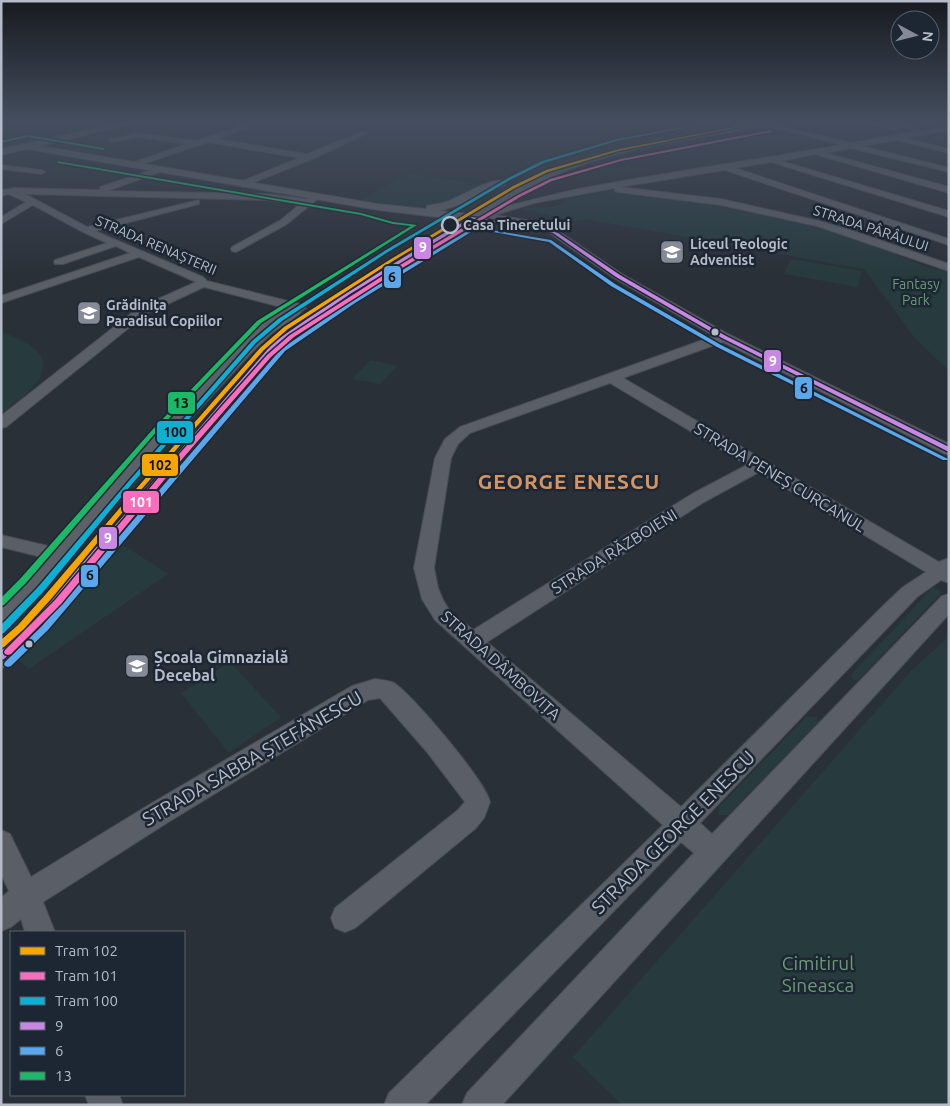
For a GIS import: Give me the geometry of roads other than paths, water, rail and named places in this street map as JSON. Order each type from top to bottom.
[{"type":"main road","points":[[178,173],[312,199],[420,209],[467,216]]},
{"type":"main road","points":[[1,657],[37,621],[276,343],[318,312],[467,216],[527,183],[551,173]]},
{"type":"main road","points":[[1,617],[164,436],[266,330],[429,228],[467,216],[480,195],[504,182],[482,189],[453,205],[420,209]]},
{"type":"main road","points":[[363,204],[467,216]]},
{"type":"main road","points":[[363,204],[395,213],[429,217],[433,221],[429,228]]},
{"type":"street","points":[[92,193],[148,173]]},
{"type":"street","points":[[243,184],[271,173]]},
{"type":"street","points":[[467,216],[608,186],[690,173]]},
{"type":"street","points":[[741,173],[949,242]]},
{"type":"street","points":[[812,173],[949,214]]},
{"type":"street","points":[[888,173],[949,190]]},
{"type":"street","name":"STRADA PÂRÂULUI","points":[[608,186],[632,192],[721,202],[819,224],[949,268]]},
{"type":"street","points":[[4,192],[312,199]]},
{"type":"street","name":"STRADA RENAȘTERII","points":[[4,192],[32,202],[86,230],[199,279],[204,283],[300,308]]},
{"type":"street","points":[[86,230],[219,196]]},
{"type":"street","points":[[236,249],[284,222],[312,199]]},
{"type":"street","points":[[1,221],[32,202]]},
{"type":"street","points":[[467,216],[554,232],[626,282],[724,337],[949,450]]},
{"type":"street","points":[[60,262],[116,243]]},
{"type":"street","points":[[1,300],[139,253]]},
{"type":"street","points":[[1,424],[142,311],[204,283]]},
{"type":"street","name":"STRADA DÂMBOVIȚA","points":[[712,852],[442,615],[431,600],[426,585],[424,568],[443,458],[452,442],[465,430],[482,422],[724,337]]},
{"type":"street","name":"STRADA PENEȘ CURCANUL","points":[[611,377],[946,571]]},
{"type":"street","name":"STRADA RĂZBOIENI","points":[[471,641],[698,498],[759,464]]},
{"type":"street","points":[[1,542],[58,555]]},
{"type":"street","name":"STRADA GEORGE ENESCU","points":[[401,1105],[828,677],[892,609],[910,592],[946,571]]},
{"type":"street","points":[[479,1105],[712,852],[949,601]]},
{"type":"street","name":"STRADA SABBA ȘTEFĂNESCU","points":[[1,917],[26,896],[160,812],[360,693],[375,688],[386,690],[393,696],[476,794],[478,802],[475,810],[468,818],[345,918]]},
{"type":"street","points":[[1,843],[26,896],[40,931]]},
{"type":"tram line","name":"100","points":[[1,631],[41,589],[130,483],[254,342],[280,320],[387,251],[522,173]]},
{"type":"tram line","name":"102","points":[[1,645],[21,627],[49,596],[138,490],[262,349],[286,328],[392,260],[514,187],[544,173]]},
{"type":"tram line","name":"101","points":[[8,652],[58,602],[167,472],[269,356],[292,336],[397,269],[519,196],[551,180],[577,173]]},
{"type":"place","name":"Casa Tineretului","points":[[450,225]]},
{"type":"place","name":"Liceul Teologic Adventist","points":[[672,252]]},
{"type":"place","name":"Grădinița Paradisul Copiilor","points":[[89,313]]},
{"type":"place","name":"Școala Gimnazială Decebal","points":[[137,666]]},
{"type":"district","name":"GEORGE ENESCU","points":[[569,481]]},
{"type":"park label","name":"Fantasy Park","points":[[916,292]]},
{"type":"park label","name":"Cimitirul Sineasca","points":[[818,974]]}]
